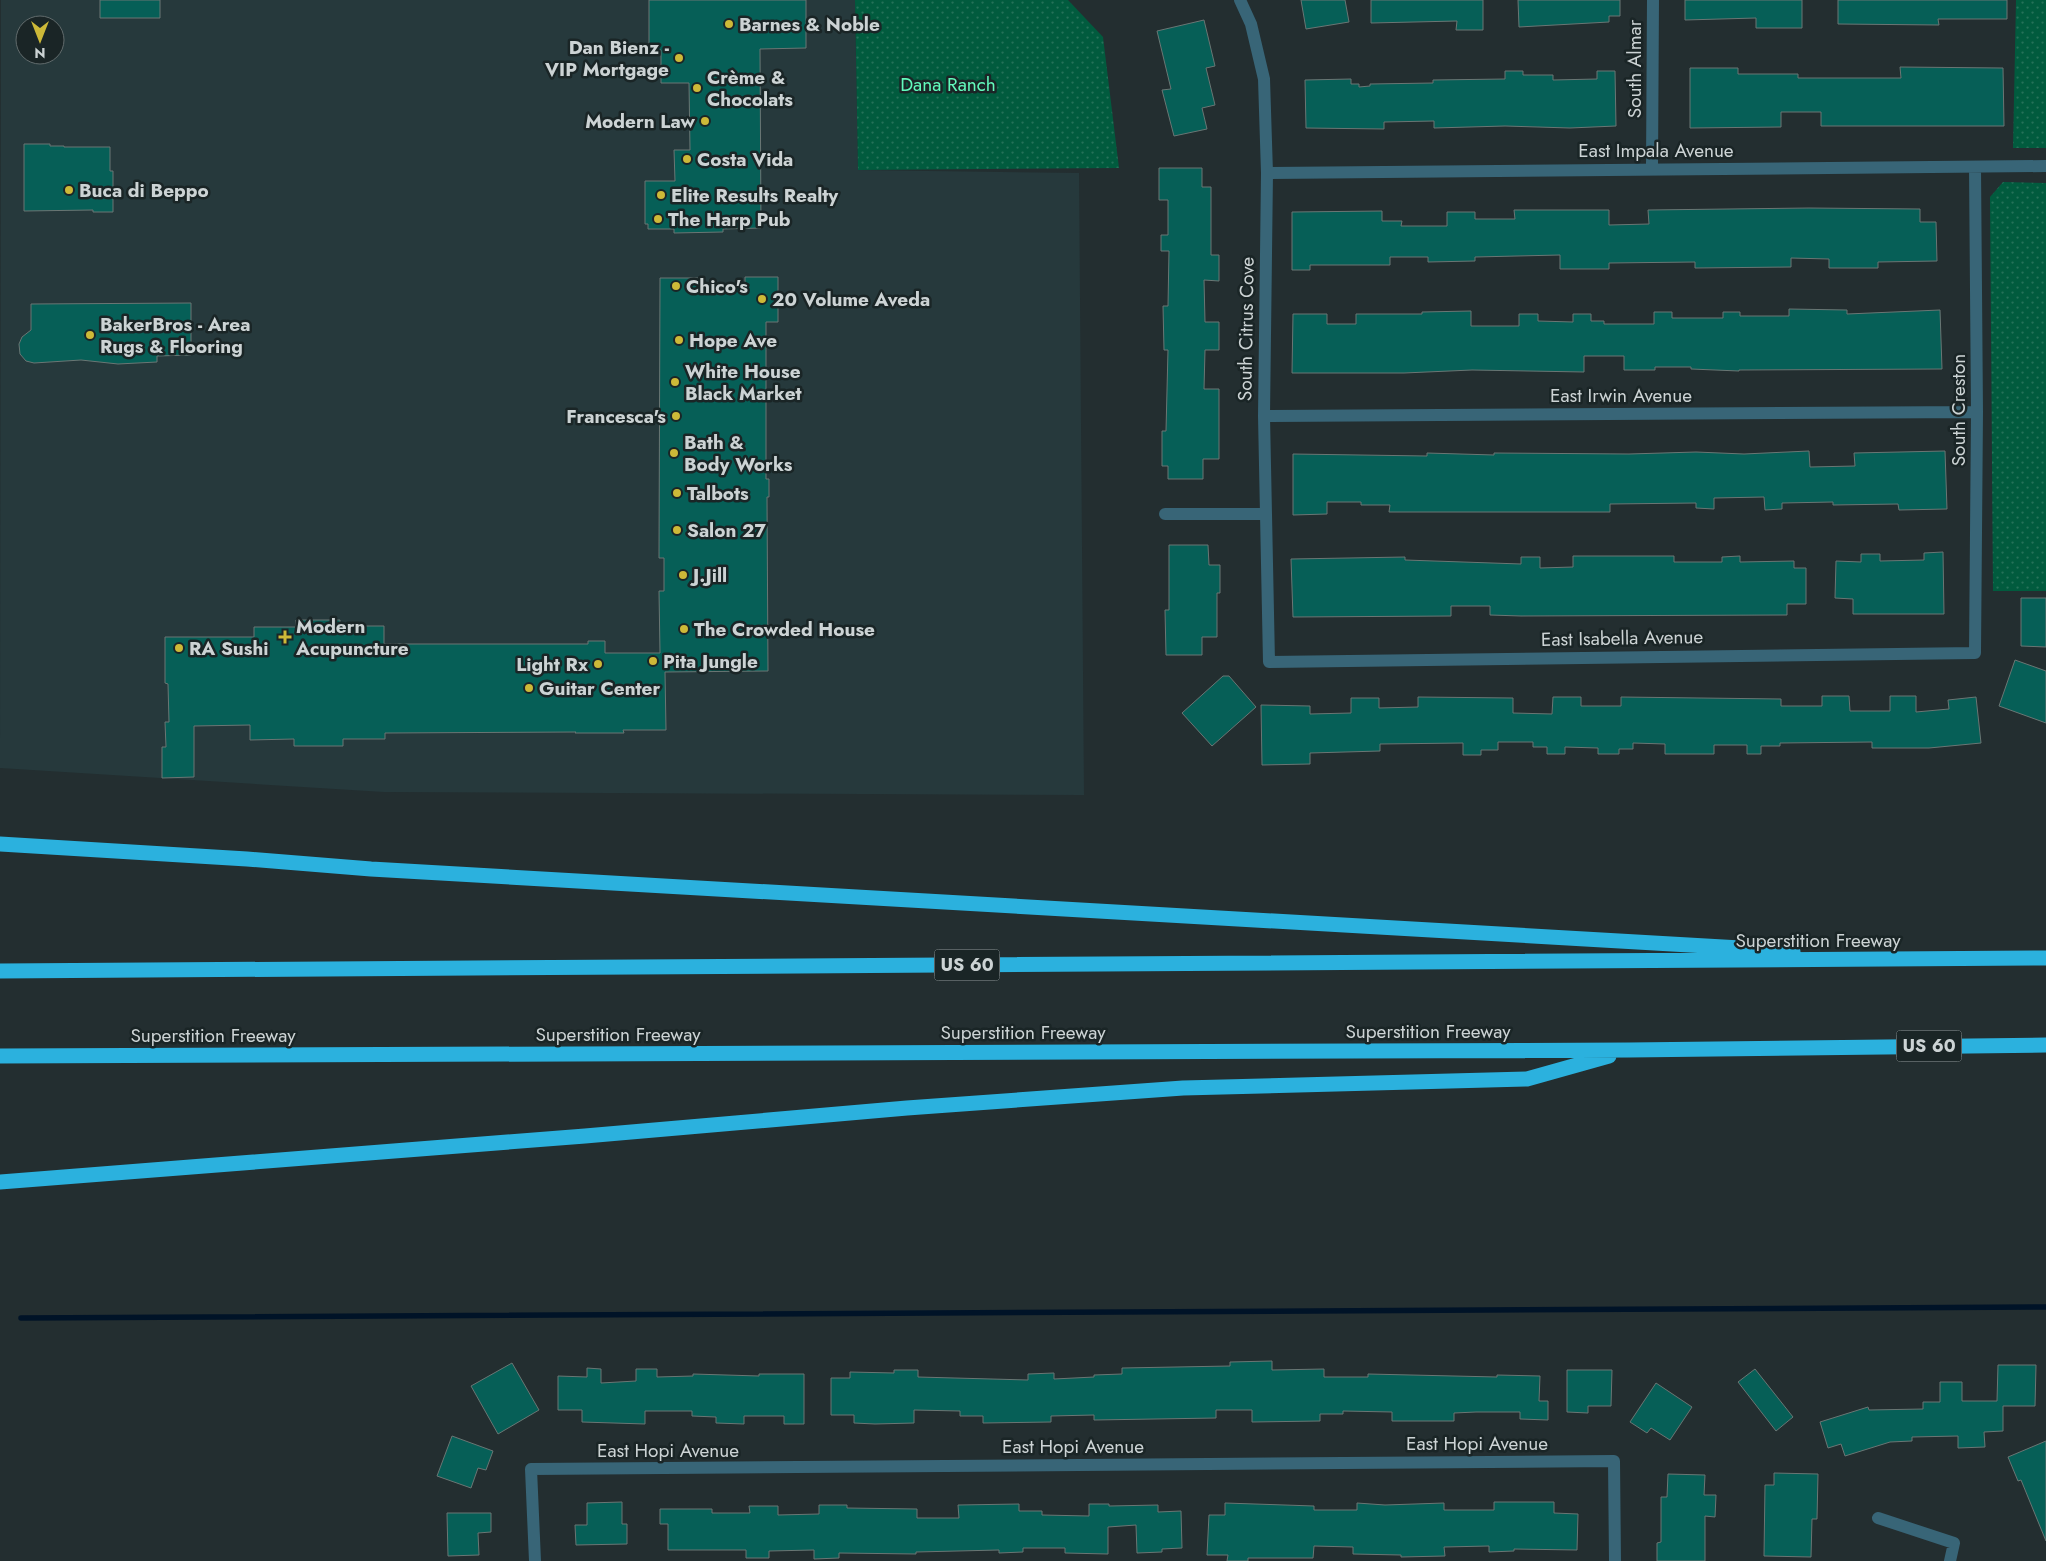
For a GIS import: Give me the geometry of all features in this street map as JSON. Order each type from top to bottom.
[{"type":"highway","points":[[0,844],[247,859],[380,870],[1934,959]]},
{"type":"highway","name":"Superstition Freeway","points":[[0,971],[2046,958]]},
{"type":"highway","name":"Superstition Freeway","points":[[0,1056],[1629,1050],[2046,1045]]},
{"type":"highway","points":[[0,1182],[585,1136],[907,1108],[1183,1088],[1527,1079],[1629,1050]]},
{"type":"street","name":"South Citrus Cove","points":[[1240,0],[1251,24],[1264,79],[1267,173],[1264,416],[1269,662]]},
{"type":"street","name":"South Almar","points":[[1652,0],[1652,168]]},
{"type":"street","name":"East Impala Avenue","points":[[1267,173],[1652,168],[2046,166]]},
{"type":"street","name":"South Creston","points":[[1975,167],[1977,412],[1975,653]]},
{"type":"street","name":"East Irwin Avenue","points":[[1264,416],[1977,412]]},
{"type":"street","points":[[1165,514],[1266,514]]},
{"type":"street","name":"East Isabella Avenue","points":[[1269,662],[1975,653]]},
{"type":"street","name":"East Hopi Avenue","points":[[535,1561],[531,1470],[1614,1461],[1615,1561]]},
{"type":"street","points":[[1878,1518],[1954,1542],[1950,1561]]},
{"type":"shaded area","points":[[1,0],[855,0],[858,170],[1079,173],[1084,795],[384,792],[0,768]]},
{"type":"green space","name":"Dana Ranch","points":[[855,0],[1068,0],[1103,37],[1119,168],[858,170]]},
{"type":"green space","points":[[2016,0],[2046,0],[2046,148],[2013,148]]},
{"type":"green space","points":[[2003,182],[2046,183],[2046,591],[1993,591],[1990,197]]},
{"type":"building","points":[[100,0],[160,0],[160,18],[100,18]]},
{"type":"building","points":[[649,0],[806,0],[806,48],[760,49],[761,228],[723,229],[723,232],[674,233],[674,229],[648,229],[648,224],[645,224],[645,181],[675,181],[674,150],[690,150],[689,83],[661,83],[661,50],[649,49]]},
{"type":"building","points":[[1301,0],[1345,0],[1349,22],[1306,29]]},
{"type":"building","points":[[1371,0],[1483,0],[1483,30],[1456,30],[1457,21],[1371,23]]},
{"type":"building","points":[[1518,0],[1620,0],[1620,16],[1609,16],[1609,22],[1519,27]]},
{"type":"building","points":[[1685,0],[1802,0],[1802,28],[1756,28],[1756,18],[1685,20]]},
{"type":"building","points":[[1838,0],[2007,0],[2007,19],[1938,19],[1939,25],[1838,24]]},
{"type":"building","points":[[1204,20],[1215,66],[1206,68],[1215,105],[1202,108],[1207,129],[1174,136],[1162,90],[1171,89],[1157,31]]},
{"type":"building","points":[[1900,67],[2003,68],[2004,126],[1821,126],[1821,112],[1781,112],[1781,127],[1690,128],[1690,68],[1738,68],[1738,74],[1798,74],[1798,78],[1901,78]]},
{"type":"building","points":[[1505,71],[1523,71],[1523,75],[1553,75],[1553,80],[1597,79],[1597,71],[1615,71],[1616,126],[1434,128],[1434,121],[1384,122],[1384,129],[1306,128],[1305,80],[1351,79],[1351,84],[1359,84],[1359,87],[1370,86],[1370,84],[1433,83],[1433,80],[1505,79]]},
{"type":"building","name":"Buca di Beppo","points":[[24,144],[50,144],[50,146],[64,147],[110,147],[110,171],[113,171],[113,212],[93,212],[93,210],[24,211]]},
{"type":"building","points":[[1159,168],[1202,168],[1202,187],[1211,187],[1211,255],[1219,255],[1219,281],[1204,280],[1205,322],[1219,322],[1219,350],[1205,350],[1204,389],[1219,389],[1219,459],[1203,459],[1203,479],[1168,479],[1168,466],[1162,466],[1162,431],[1166,431],[1168,350],[1164,350],[1163,306],[1168,306],[1169,251],[1161,251],[1161,235],[1168,235],[1168,200],[1159,200]]},
{"type":"building","points":[[1920,209],[1920,222],[1936,222],[1937,261],[1878,262],[1878,268],[1829,268],[1829,259],[1791,258],[1791,267],[1695,268],[1695,262],[1609,263],[1609,269],[1560,269],[1560,255],[1475,257],[1475,261],[1428,262],[1428,257],[1390,257],[1390,265],[1310,265],[1310,270],[1292,270],[1292,212],[1382,211],[1382,221],[1402,221],[1401,226],[1447,226],[1447,212],[1475,212],[1475,219],[1515,219],[1514,210],[1609,210],[1609,225],[1649,224],[1648,210]]},
{"type":"building","points":[[745,277],[778,277],[778,322],[766,322],[766,479],[769,479],[769,497],[767,497],[768,671],[665,672],[666,730],[623,730],[624,733],[385,733],[385,739],[343,739],[343,746],[294,746],[294,739],[250,740],[250,725],[194,726],[194,777],[162,778],[162,747],[166,747],[165,722],[169,722],[168,684],[165,683],[165,637],[254,637],[254,627],[296,627],[296,620],[340,620],[340,626],[384,626],[384,644],[588,644],[588,641],[605,641],[605,653],[660,653],[659,591],[664,591],[664,558],[659,558],[660,278],[698,278],[698,287],[745,287]]},
{"type":"building","name":"BakerBros - Area Rugs & Flooring","points":[[191,303],[191,355],[157,356],[157,362],[118,364],[81,360],[34,363],[26,361],[20,354],[19,344],[22,337],[31,330],[31,304]]},
{"type":"building","points":[[1789,309],[1847,310],[1847,314],[1940,310],[1942,369],[1739,371],[1691,369],[1691,367],[1655,367],[1655,370],[1624,370],[1624,356],[1584,356],[1584,372],[1472,370],[1404,373],[1292,373],[1293,314],[1327,314],[1327,324],[1356,324],[1356,314],[1422,314],[1422,312],[1471,311],[1471,326],[1519,326],[1519,314],[1538,314],[1538,321],[1573,322],[1573,314],[1591,314],[1591,321],[1604,321],[1604,324],[1654,324],[1654,312],[1672,312],[1672,318],[1723,318],[1723,312],[1740,312],[1740,316],[1789,316]]},
{"type":"building","points":[[1809,451],[1810,467],[1855,466],[1854,453],[1945,451],[1947,509],[1899,510],[1898,504],[1833,505],[1833,502],[1782,503],[1782,509],[1765,510],[1764,497],[1714,498],[1714,509],[1696,508],[1696,503],[1610,504],[1610,512],[1389,512],[1390,505],[1361,505],[1361,502],[1327,502],[1327,514],[1293,515],[1293,454],[1427,456],[1427,453],[1494,455],[1494,453],[1629,454],[1696,452],[1744,454]]},
{"type":"building","points":[[1169,545],[1208,545],[1209,565],[1220,565],[1220,593],[1217,593],[1217,637],[1202,637],[1202,655],[1166,655],[1165,610],[1169,610]]},
{"type":"building","points":[[1943,552],[1944,614],[1853,614],[1853,599],[1835,598],[1836,561],[1861,562],[1861,554],[1880,554],[1880,561],[1924,560],[1924,553]]},
{"type":"building","points":[[1573,556],[1674,556],[1674,562],[1722,562],[1722,557],[1740,556],[1740,562],[1794,561],[1794,568],[1806,568],[1806,604],[1787,604],[1787,615],[1521,616],[1490,615],[1490,606],[1451,606],[1451,616],[1293,617],[1291,559],[1405,557],[1405,560],[1521,564],[1521,557],[1540,557],[1540,568],[1573,567]]},
{"type":"building","points":[[2021,598],[2046,598],[2046,647],[2021,646]]},
{"type":"building","points":[[2015,660],[2046,671],[2046,723],[1999,706]]},
{"type":"building","points":[[1223,676],[1229,676],[1256,707],[1212,746],[1182,713]]},
{"type":"building","points":[[1822,696],[1849,696],[1850,711],[1890,711],[1890,696],[1916,696],[1916,712],[1949,709],[1948,700],[1976,697],[1981,743],[1929,748],[1872,748],[1872,742],[1780,743],[1780,746],[1761,746],[1761,754],[1747,754],[1747,745],[1714,745],[1714,754],[1665,754],[1665,744],[1633,743],[1633,749],[1619,749],[1619,754],[1598,754],[1598,748],[1565,747],[1565,754],[1547,754],[1547,747],[1533,747],[1533,742],[1498,742],[1498,750],[1481,750],[1481,755],[1463,755],[1463,743],[1380,744],[1380,751],[1310,753],[1310,764],[1262,765],[1261,705],[1310,706],[1310,714],[1351,713],[1351,698],[1379,698],[1379,708],[1418,707],[1418,697],[1513,698],[1513,713],[1552,714],[1553,697],[1581,697],[1581,706],[1621,706],[1621,697],[1781,699],[1781,706],[1822,706]]},
{"type":"building","points":[[1272,1361],[1272,1370],[1324,1369],[1324,1377],[1368,1377],[1368,1374],[1540,1376],[1539,1401],[1548,1401],[1548,1420],[1520,1419],[1520,1412],[1476,1412],[1454,1413],[1454,1421],[1392,1421],[1392,1412],[1343,1411],[1343,1414],[1320,1414],[1320,1421],[1252,1422],[1252,1410],[1216,1410],[1216,1418],[1094,1420],[1094,1415],[1051,1416],[1051,1422],[983,1423],[983,1416],[960,1416],[960,1411],[914,1410],[914,1423],[875,1424],[854,1423],[854,1415],[831,1415],[831,1378],[850,1378],[850,1372],[894,1373],[894,1370],[918,1370],[918,1377],[1028,1380],[1028,1374],[1054,1373],[1054,1379],[1094,1377],[1094,1375],[1122,1374],[1122,1368],[1230,1366],[1230,1362]]},
{"type":"building","points":[[512,1363],[539,1410],[498,1434],[471,1386]]},
{"type":"building","points":[[1998,1365],[2036,1365],[2035,1406],[2003,1406],[2003,1431],[1984,1432],[1985,1447],[1958,1448],[1958,1436],[1912,1437],[1912,1441],[1890,1442],[1845,1456],[1841,1444],[1828,1448],[1820,1422],[1868,1407],[1869,1410],[1923,1409],[1923,1402],[1940,1402],[1940,1382],[1962,1382],[1962,1401],[1997,1401]]},
{"type":"building","points":[[587,1368],[601,1369],[601,1383],[636,1381],[636,1369],[657,1369],[657,1377],[693,1376],[693,1374],[759,1376],[759,1374],[804,1374],[804,1424],[784,1424],[784,1416],[744,1416],[744,1424],[716,1423],[716,1417],[692,1416],[692,1411],[645,1411],[645,1424],[582,1422],[582,1410],[558,1410],[558,1376],[587,1377]]},
{"type":"building","points":[[1755,1369],[1793,1417],[1776,1431],[1738,1382]]},
{"type":"building","points":[[1567,1370],[1612,1370],[1611,1406],[1588,1406],[1588,1413],[1567,1412]]},
{"type":"building","points":[[1656,1383],[1692,1407],[1670,1440],[1651,1428],[1647,1433],[1630,1422]]},
{"type":"building","points":[[452,1436],[493,1451],[486,1470],[478,1468],[471,1488],[437,1476]]},
{"type":"building","points":[[2046,1441],[2046,1541],[2021,1480],[2018,1481],[2008,1457]]},
{"type":"building","points":[[1774,1473],[1818,1474],[1817,1519],[1812,1519],[1811,1557],[1764,1556],[1765,1485],[1774,1485]]},
{"type":"building","points":[[1668,1474],[1705,1475],[1704,1495],[1716,1495],[1715,1517],[1705,1516],[1705,1561],[1657,1561],[1657,1543],[1661,1542],[1661,1497],[1667,1497]]},
{"type":"building","points":[[622,1502],[622,1524],[627,1524],[627,1544],[576,1545],[575,1525],[587,1525],[587,1503]]},
{"type":"building","points":[[1494,1502],[1554,1502],[1554,1513],[1578,1514],[1577,1550],[1514,1549],[1514,1551],[1489,1552],[1489,1546],[1444,1547],[1445,1556],[1401,1557],[1401,1555],[1353,1554],[1353,1547],[1314,1546],[1313,1558],[1248,1558],[1248,1561],[1227,1561],[1228,1555],[1207,1555],[1209,1515],[1225,1515],[1225,1503],[1314,1506],[1314,1510],[1357,1510],[1357,1503],[1385,1505],[1444,1503],[1444,1510],[1494,1510]]},
{"type":"building","points":[[1019,1504],[1019,1511],[1042,1511],[1042,1515],[1089,1516],[1089,1504],[1109,1504],[1109,1506],[1158,1505],[1158,1512],[1181,1511],[1182,1548],[1162,1549],[1162,1552],[1137,1553],[1136,1525],[1108,1527],[1108,1554],[1065,1553],[1065,1548],[1023,1548],[1023,1552],[999,1553],[999,1550],[916,1552],[916,1554],[839,1553],[839,1558],[814,1559],[814,1550],[769,1551],[769,1558],[746,1558],[746,1550],[668,1550],[668,1524],[660,1524],[660,1509],[712,1509],[712,1513],[750,1513],[749,1506],[778,1506],[778,1515],[819,1514],[819,1505],[847,1505],[847,1508],[917,1509],[917,1518],[959,1518],[958,1505]]},
{"type":"building","points":[[447,1513],[491,1513],[491,1532],[478,1533],[479,1555],[448,1556]]},
{"type":"waterway","points":[[21,1318],[2046,1307]]},
{"type":"place","name":"Barnes & Noble","points":[[729,24]]},
{"type":"place","name":"Dan Bienz - VIP Mortgage","points":[[679,58]]},
{"type":"place","name":"Crème & Chocolats","points":[[697,88]]},
{"type":"place","name":"Modern Law","points":[[705,121]]},
{"type":"place","name":"Costa Vida","points":[[687,159]]},
{"type":"place","name":"Buca di Beppo","points":[[69,190]]},
{"type":"place","name":"Elite Results Realty","points":[[661,195]]},
{"type":"place","name":"The Harp Pub","points":[[658,219]]},
{"type":"place","name":"Chico's","points":[[676,286]]},
{"type":"place","name":"20 Volume Aveda","points":[[762,299]]},
{"type":"place","name":"BakerBros - Area Rugs & Flooring","points":[[90,335]]},
{"type":"place","name":"Hope Ave","points":[[679,340]]},
{"type":"place","name":"White House Black Market","points":[[675,382]]},
{"type":"place","name":"Francesca's","points":[[676,416]]},
{"type":"place","name":"Bath & Body Works","points":[[674,453]]},
{"type":"place","name":"Talbots","points":[[677,493]]},
{"type":"place","name":"Salon 27","points":[[677,530]]},
{"type":"place","name":"J.Jill","points":[[683,575]]},
{"type":"place","name":"The Crowded House","points":[[684,629]]},
{"type":"place","name":"Modern Acupuncture","points":[[285,637]]},
{"type":"place","name":"RA Sushi","points":[[179,648]]},
{"type":"place","name":"Pita Jungle","points":[[653,661]]},
{"type":"place","name":"Light Rx","points":[[598,664]]},
{"type":"place","name":"Guitar Center","points":[[529,688]]}]
